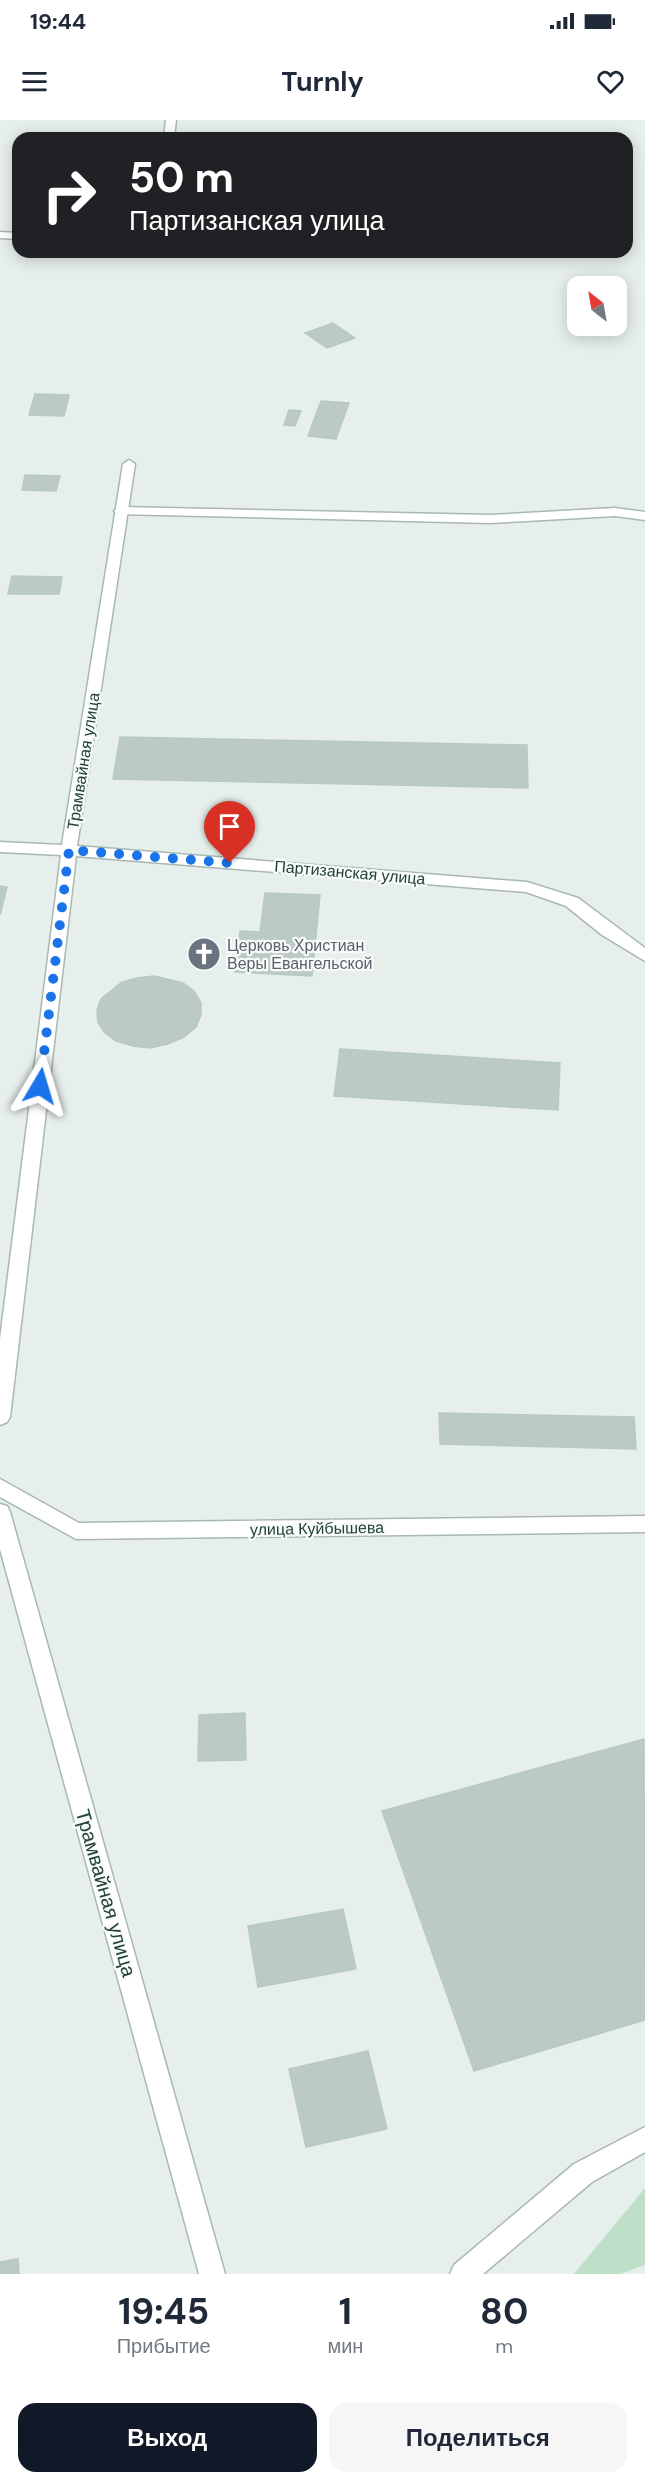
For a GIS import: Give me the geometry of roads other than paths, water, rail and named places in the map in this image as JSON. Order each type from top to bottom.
[{"type":"street","name":"Трамвайная улица","points":[[0,1417],[69,850],[129,464]]},
{"type":"street","points":[[121,511],[490,519],[615,512],[645,516]]},
{"type":"street","name":"Партизанская улица","points":[[0,847],[69,850],[527,887],[572,902],[608,931],[645,956]]},
{"type":"street","name":"улица Куйбышева","points":[[0,1487],[76,1531],[645,1524]]},
{"type":"street","name":"Трамвайная улица","points":[[0,1512],[212,2274]]},
{"type":"street","points":[[463,2274],[583,2173],[645,2139]]},
{"type":"place","name":"Церковь Христиан Веры Евангельской","points":[[204,954]]}]
